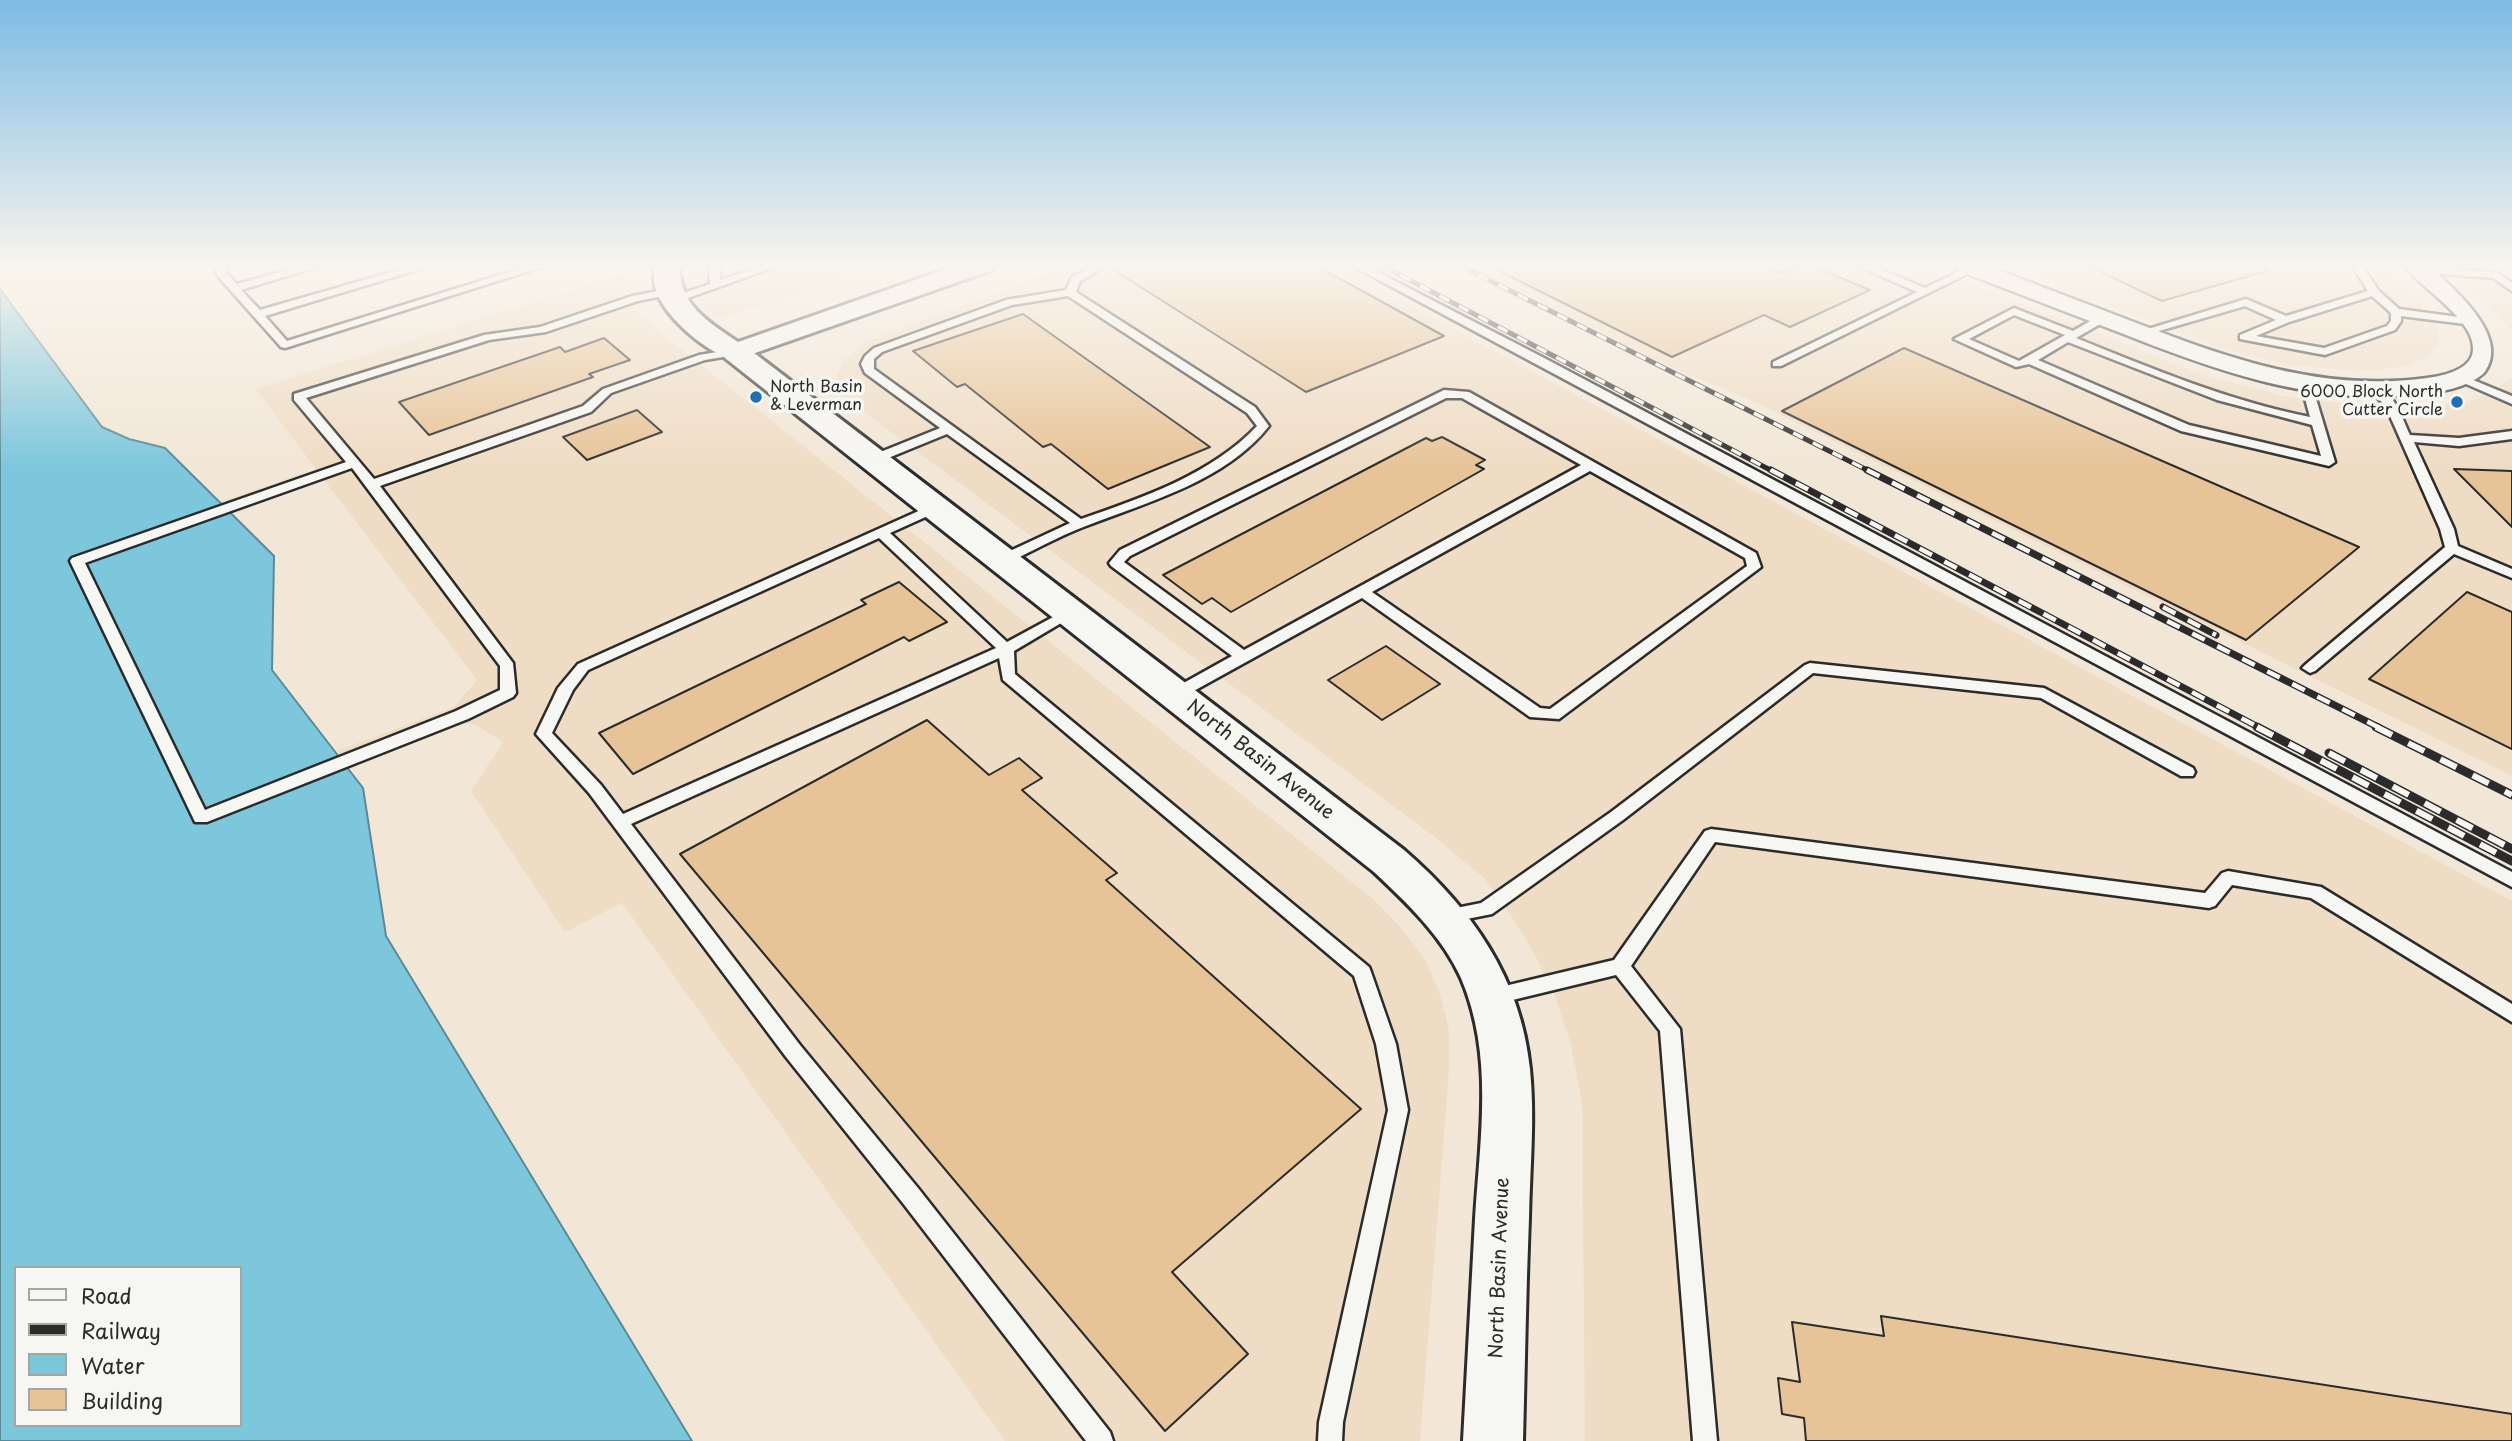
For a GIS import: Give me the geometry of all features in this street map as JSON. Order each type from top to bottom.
[{"type":"main road","name":"North Basin Avenue","points":[[708,332],[1389,861],[1421,888],[1447,916],[1479,968],[1502,1039],[1507,1100],[1493,1441]]},
{"type":"main road","points":[[736,352],[792,332]]},
{"type":"street","points":[[2141,333],[2225,364],[2307,384],[2377,390],[2430,386],[2461,378],[2477,367],[2486,348],[2480,332]]},
{"type":"lane","points":[[274,332],[285,345],[326,332]]},
{"type":"lane","points":[[354,463],[77,561],[201,818],[462,715],[508,693],[508,666],[372,484],[298,397],[488,337],[525,332]]},
{"type":"lane","points":[[930,332],[872,354],[866,364],[869,371],[1079,524]]},
{"type":"lane","points":[[1002,560],[1079,524],[1122,510],[1235,455],[1263,426],[1251,410],[1131,332]]},
{"type":"lane","points":[[1487,332],[2512,880]]},
{"type":"lane","points":[[1777,365],[1844,332]]},
{"type":"lane","points":[[1973,332],[1960,339],[2020,365],[2078,332]]},
{"type":"lane","points":[[2060,332],[2218,398],[2278,415],[2317,422]]},
{"type":"lane","points":[[2255,332],[2244,337],[2325,352],[2379,332]]},
{"type":"lane","points":[[372,484],[587,409],[607,391],[703,357],[736,352]]},
{"type":"lane","points":[[2029,360],[2185,428],[2329,462],[2307,384]]},
{"type":"lane","points":[[2461,378],[2512,400]]},
{"type":"lane","points":[[2377,390],[2391,406],[2447,529],[2452,548]]},
{"type":"lane","points":[[1243,657],[1116,563],[1125,553],[1444,394],[1465,395],[1591,465],[1751,556],[1754,567],[1553,715],[1536,713],[1363,592]]},
{"type":"lane","points":[[872,460],[948,429]]},
{"type":"lane","points":[[2406,438],[2459,442],[2512,435]]},
{"type":"lane","points":[[1176,694],[1591,465]]},
{"type":"lane","points":[[934,508],[583,667],[566,688],[544,734],[595,789],[621,822],[793,1051],[910,1195],[1101,1441]]},
{"type":"lane","points":[[881,533],[1006,649],[1008,676],[1362,972],[1386,1044],[1398,1110],[1331,1422],[1330,1441]]},
{"type":"lane","points":[[2452,548],[2512,574]]},
{"type":"lane","points":[[2310,668],[2452,548]]},
{"type":"lane","points":[[621,822],[1006,649],[1071,613]]},
{"type":"lane","points":[[1447,916],[1486,909],[1618,816],[1810,668],[2044,693],[2187,772]]},
{"type":"lane","points":[[1490,998],[1620,966],[1711,835],[2209,901],[2228,878],[2315,892],[2512,1014]]},
{"type":"lane","points":[[1620,966],[1670,1029],[1705,1441]]},
{"type":"shaded area","points":[[437,332],[660,332],[1374,900],[1404,931],[1426,961],[1440,994],[1449,1029],[1449,1071],[1420,1441],[1005,1441],[622,903],[565,932],[471,791],[503,742],[474,724],[463,724],[170,837],[47,561],[316,469],[256,389]],"holes":[[[324,480],[477,680],[454,707],[255,782],[126,549]]]},
{"type":"shaded area","points":[[891,332],[1460,332],[2512,901],[2512,1441],[1585,1441],[1582,1103],[1571,1045],[1555,996],[1534,953],[1510,914],[1484,878],[1432,835],[836,391],[837,375],[844,361],[865,342]]},
{"type":"shaded area","points":[[1600,332],[2094,332],[2200,374],[2283,396],[2373,407],[2415,408],[2468,401],[2484,396],[2512,378],[2512,776],[1755,402],[1662,363]]},
{"type":"shaded area","points":[[2179,332],[2438,332],[2439,344],[2430,354],[2410,364],[2358,371],[2289,365],[2220,348]]},
{"type":"water","points":[[0,332],[32,332],[102,427],[129,439],[165,448],[274,556],[272,670],[363,788],[386,936],[692,1441],[0,1441]]},
{"type":"building","points":[[969,332],[1049,332],[1210,447],[1108,489],[1051,444],[1043,447],[965,384],[957,387],[913,351]]},
{"type":"building","points":[[1212,332],[1437,332],[1444,336],[1306,392]]},
{"type":"building","points":[[1622,332],[1726,332],[1672,357]]},
{"type":"building","points":[[604,338],[630,360],[589,374],[593,377],[429,435],[399,402],[560,347],[565,352]]},
{"type":"building","points":[[1904,348],[2359,547],[2246,640],[1782,411]]},
{"type":"building","points":[[637,410],[662,432],[587,460],[563,437]]},
{"type":"building","points":[[1442,437],[1485,460],[1476,465],[1484,469],[1231,612],[1212,598],[1202,604],[1163,575],[1426,438],[1432,441]]},
{"type":"building","points":[[2454,469],[2512,471],[2512,527]]},
{"type":"building","points":[[899,582],[947,622],[909,641],[904,637],[633,774],[599,733],[866,604],[861,600]]},
{"type":"building","points":[[2467,592],[2512,612],[2512,749],[2369,679]]},
{"type":"building","points":[[1386,646],[1440,684],[1382,720],[1328,680]]},
{"type":"building","points":[[927,720],[989,775],[1019,758],[1042,778],[1022,790],[1117,873],[1106,880],[1361,1109],[1172,1272],[1248,1354],[1165,1431],[680,854]]},
{"type":"building","points":[[1881,1316],[2512,1414],[2512,1441],[1806,1441],[1804,1418],[1782,1414],[1778,1378],[1800,1382],[1792,1322],[1884,1336]]},
{"type":"railway","points":[[1509,332],[1774,472]]},
{"type":"railway","points":[[1593,332],[1871,472]]},
{"type":"railway","points":[[1771,470],[2260,728]]},
{"type":"railway","points":[[1867,470],[2380,728]]},
{"type":"railway","points":[[2163,607],[2216,635]]},
{"type":"railway","points":[[2257,727],[2512,861]]},
{"type":"railway","points":[[2376,727],[2512,795]]},
{"type":"railway","points":[[2329,753],[2512,849]]},
{"type":"place","name":"North Basin & Leverman","points":[[756,397]]},
{"type":"place","name":"6000 Block North Cutter Circle","points":[[2457,402]]}]
